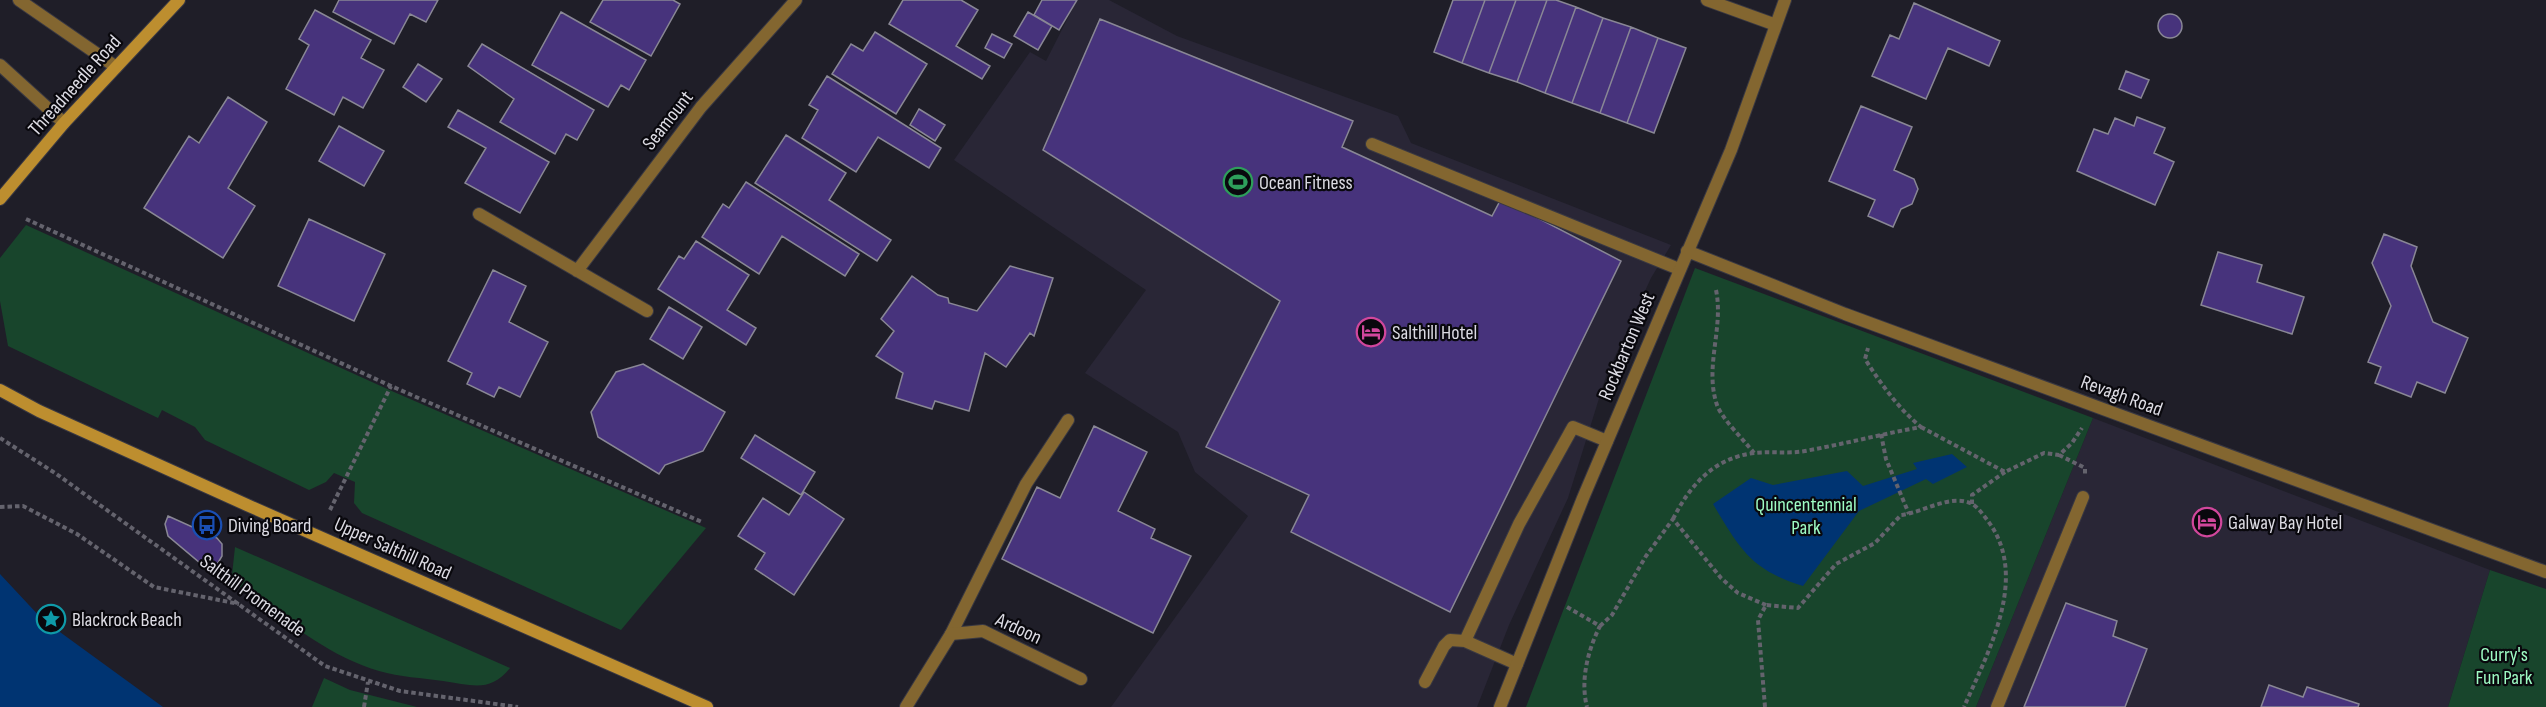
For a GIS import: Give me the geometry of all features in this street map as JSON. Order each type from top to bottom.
[{"type":"main road","name":"Threadneedle Road","points":[[0,199],[64,123],[179,0]]},
{"type":"main road","name":"Upper Salthill Road","points":[[0,390],[39,411],[247,505],[707,707]]},
{"type":"street","points":[[19,0],[116,67]]},
{"type":"street","name":"Seamount","points":[[576,271],[701,107],[796,0]]},
{"type":"street","points":[[1707,0],[1776,25]]},
{"type":"street","name":"Rockbarton West","points":[[1500,707],[1607,441],[1731,150],[1785,0]]},
{"type":"street","points":[[0,65],[64,123]]},
{"type":"street","points":[[1372,144],[1679,269]]},
{"type":"street","points":[[479,214],[647,311]]},
{"type":"street","name":"Revagh Road","points":[[1687,251],[1876,325],[2546,572]]},
{"type":"street","points":[[906,707],[951,634],[1026,484],[1068,420]]},
{"type":"street","points":[[1465,641],[1519,524],[1573,427],[1607,441]]},
{"type":"street","points":[[1997,707],[2083,497]]},
{"type":"street","name":"Ardoon","points":[[951,634],[983,631],[1082,679]]},
{"type":"street","points":[[1425,682],[1444,646],[1450,640],[1465,641],[1517,664]]},
{"type":"path","points":[[26,219],[391,386],[702,522]]},
{"type":"path","points":[[1709,259],[1719,307],[1712,368],[1717,406],[1754,453]]},
{"type":"path","points":[[1876,325],[1865,359],[1906,414],[1921,427],[2005,472]]},
{"type":"path","points":[[330,510],[391,386]]},
{"type":"path","points":[[1964,707],[2002,612],[2004,586],[2005,559],[1998,535],[1972,504],[1972,495],[2005,472],[2044,453],[2059,455],[2072,443],[2096,406]]},
{"type":"path","points":[[1587,707],[1585,670],[1593,639],[1600,626],[1612,615],[1646,556],[1673,519],[1690,488],[1705,473],[1728,461],[1754,453],[1804,451],[1921,427]]},
{"type":"path","points":[[1881,434],[1886,459],[1909,514]]},
{"type":"path","name":"Salthill Promenade","points":[[0,438],[55,472],[326,666],[400,691],[518,707]]},
{"type":"path","points":[[1673,519],[1721,578],[1738,593],[1766,605],[1798,608],[1836,564],[1875,543],[1901,515],[1941,503],[1972,504]]},
{"type":"path","points":[[0,507],[23,506],[77,534],[154,587],[243,605]]},
{"type":"path","points":[[1545,595],[1600,626]]},
{"type":"path","points":[[1765,707],[1758,620],[1766,605]]},
{"type":"path","points":[[364,707],[368,682]]},
{"type":"shaded area","name":"Salthill Hotel","points":[[1077,0],[1109,0],[1177,36],[1398,116],[1411,143],[1671,245],[1651,278],[1606,376],[1568,498],[1509,625],[1477,707],[1111,707],[1248,516],[1195,472],[1178,432],[1085,373],[1146,290],[954,160],[1030,52],[1046,61]]},
{"type":"shaded area","name":"Galway Bay Hotel","points":[[2093,418],[2490,570],[2448,707],[1976,707]]},
{"type":"green space","points":[[26,225],[394,392],[706,528],[621,630],[362,513],[354,503],[355,482],[334,473],[326,482],[309,490],[205,440],[195,427],[162,410],[158,418],[8,346],[0,301],[0,258]]},
{"type":"green space","name":"Quincentennial Park","points":[[1695,268],[2093,418],[1976,707],[1526,707]]},
{"type":"green space","points":[[235,547],[510,668],[495,681],[472,685],[395,675],[360,664],[307,636],[241,588],[232,575]]},
{"type":"green space","name":"Curry's Fun Park","points":[[2490,570],[2546,589],[2546,707],[2448,707]]},
{"type":"green space","points":[[324,678],[350,690],[417,707],[312,707]]},
{"type":"water","points":[[1952,454],[1967,467],[1933,484],[1926,479],[1859,511],[1803,586],[1771,573],[1749,556],[1731,534],[1713,504],[1751,478],[1773,485],[1847,471],[1863,486],[1917,469],[1913,463]]},
{"type":"water","points":[[0,574],[42,619],[163,707],[0,707]]},
{"type":"building","points":[[339,0],[438,0],[426,22],[410,14],[394,44],[333,12]]},
{"type":"building","points":[[603,0],[673,0],[680,4],[651,56],[590,22]]},
{"type":"building","points":[[903,0],[961,0],[978,10],[956,46],[990,66],[982,79],[889,24]]},
{"type":"building","points":[[1042,0],[1077,0],[1059,30],[1034,15]]},
{"type":"building","points":[[1453,0],[1485,0],[1462,63],[1434,52]]},
{"type":"building","points":[[1485,0],[1516,0],[1489,73],[1462,63]]},
{"type":"building","points":[[1516,0],[1547,0],[1517,82],[1489,73]]},
{"type":"building","points":[[1547,0],[1556,0],[1576,7],[1545,93],[1517,82]]},
{"type":"building","points":[[1914,3],[2000,41],[1989,66],[1948,48],[1926,99],[1872,76],[1890,35],[1899,39]]},
{"type":"building","points":[[1576,7],[1603,18],[1572,103],[1545,93]]},
{"type":"building","points":[[315,10],[371,40],[361,58],[384,70],[363,108],[343,97],[334,115],[286,89],[309,45],[299,39]]},
{"type":"building","points":[[561,12],[646,60],[629,90],[621,85],[608,107],[532,65]]},
{"type":"building","points":[[1028,12],[1052,26],[1038,50],[1014,36]]},
{"type":"building","points":[[2170,14],[2175,15],[2181,21],[2181,31],[2175,37],[2170,38],[2165,37],[2159,31],[2158,26],[2159,21],[2165,15]]},
{"type":"building","points":[[1603,18],[1631,27],[1600,113],[1572,103]]},
{"type":"building","points":[[1100,19],[1353,121],[1342,147],[1492,216],[1501,199],[1621,261],[1450,612],[1291,532],[1309,495],[1206,447],[1280,301],[1043,150]]},
{"type":"building","points":[[1631,27],[1658,38],[1627,123],[1600,113]]},
{"type":"building","points":[[875,32],[927,64],[896,114],[832,74],[851,44],[863,51]]},
{"type":"building","points":[[992,34],[1012,44],[1004,58],[985,48]]},
{"type":"building","points":[[1658,38],[1686,48],[1654,133],[1627,123]]},
{"type":"building","points":[[482,44],[594,110],[577,140],[566,134],[555,154],[500,122],[514,99],[468,66]]},
{"type":"building","points":[[418,64],[442,79],[426,102],[403,87]]},
{"type":"building","points":[[2126,71],[2149,80],[2141,98],[2119,89]]},
{"type":"building","points":[[827,76],[941,148],[929,168],[878,137],[856,172],[802,138],[818,110],[809,105]]},
{"type":"building","points":[[228,97],[267,122],[228,188],[255,206],[223,258],[144,208],[189,136],[199,143]]},
{"type":"building","points":[[1861,106],[1912,127],[1894,170],[1914,179],[1918,189],[1912,204],[1901,209],[1893,227],[1868,216],[1875,200],[1829,181]]},
{"type":"building","points":[[919,109],[945,125],[935,141],[910,125]]},
{"type":"building","points":[[458,110],[549,162],[520,213],[465,183],[486,148],[448,127]]},
{"type":"building","points":[[2137,117],[2165,128],[2154,153],[2174,162],[2155,205],[2077,171],[2094,129],[2108,134],[2115,118],[2134,126]]},
{"type":"building","points":[[339,126],[384,151],[364,186],[319,161]]},
{"type":"building","points":[[786,135],[846,173],[829,200],[891,240],[877,261],[755,183]]},
{"type":"building","points":[[746,182],[859,254],[845,276],[782,236],[759,274],[702,237],[723,204],[729,208]]},
{"type":"building","points":[[309,219],[385,254],[354,321],[278,286]]},
{"type":"building","points":[[2384,234],[2417,247],[2411,266],[2433,322],[2468,338],[2445,393],[2417,382],[2411,397],[2375,383],[2381,367],[2368,362],[2391,306],[2372,263]]},
{"type":"building","points":[[696,241],[749,275],[727,310],[756,328],[746,345],[658,289],[679,256],[684,259]]},
{"type":"building","points":[[2218,252],[2262,265],[2257,282],[2304,297],[2292,334],[2201,305]]},
{"type":"building","points":[[1010,266],[1053,278],[1034,336],[1030,333],[1006,367],[985,353],[969,411],[935,401],[932,409],[896,398],[903,373],[876,356],[894,331],[881,319],[912,276],[938,295],[948,298],[949,303],[977,311]]},
{"type":"building","points":[[493,270],[526,286],[509,322],[548,342],[520,397],[499,387],[494,397],[467,384],[472,373],[448,361]]},
{"type":"building","points":[[669,307],[702,327],[683,359],[650,339]]},
{"type":"building","points":[[643,364],[725,412],[703,451],[665,465],[659,474],[598,437],[591,412],[616,372]]},
{"type":"building","points":[[1094,426],[1147,452],[1118,511],[1155,529],[1151,538],[1191,556],[1153,633],[1002,559],[1037,487],[1060,498]]},
{"type":"building","points":[[755,435],[815,472],[801,495],[741,458]]},
{"type":"building","points":[[804,492],[844,519],[794,595],[755,569],[765,553],[738,536],[763,498],[789,515]]},
{"type":"building","points":[[168,516],[217,538],[222,544],[222,556],[212,573],[168,536],[165,524]]},
{"type":"building","points":[[2066,603],[2117,621],[2113,636],[2147,649],[2125,707],[2024,707]]},
{"type":"building","points":[[2269,685],[2303,697],[2307,687],[2359,704],[2358,707],[2261,707]]},
{"type":"place","name":"Ocean Fitness","points":[[1238,182]]},
{"type":"place","name":"Salthill Hotel","points":[[1371,332]]},
{"type":"place","name":"Galway Bay Hotel","points":[[2207,522]]},
{"type":"place","name":"Diving Board","points":[[207,525]]},
{"type":"place","name":"Blackrock Beach","points":[[51,619]]}]
